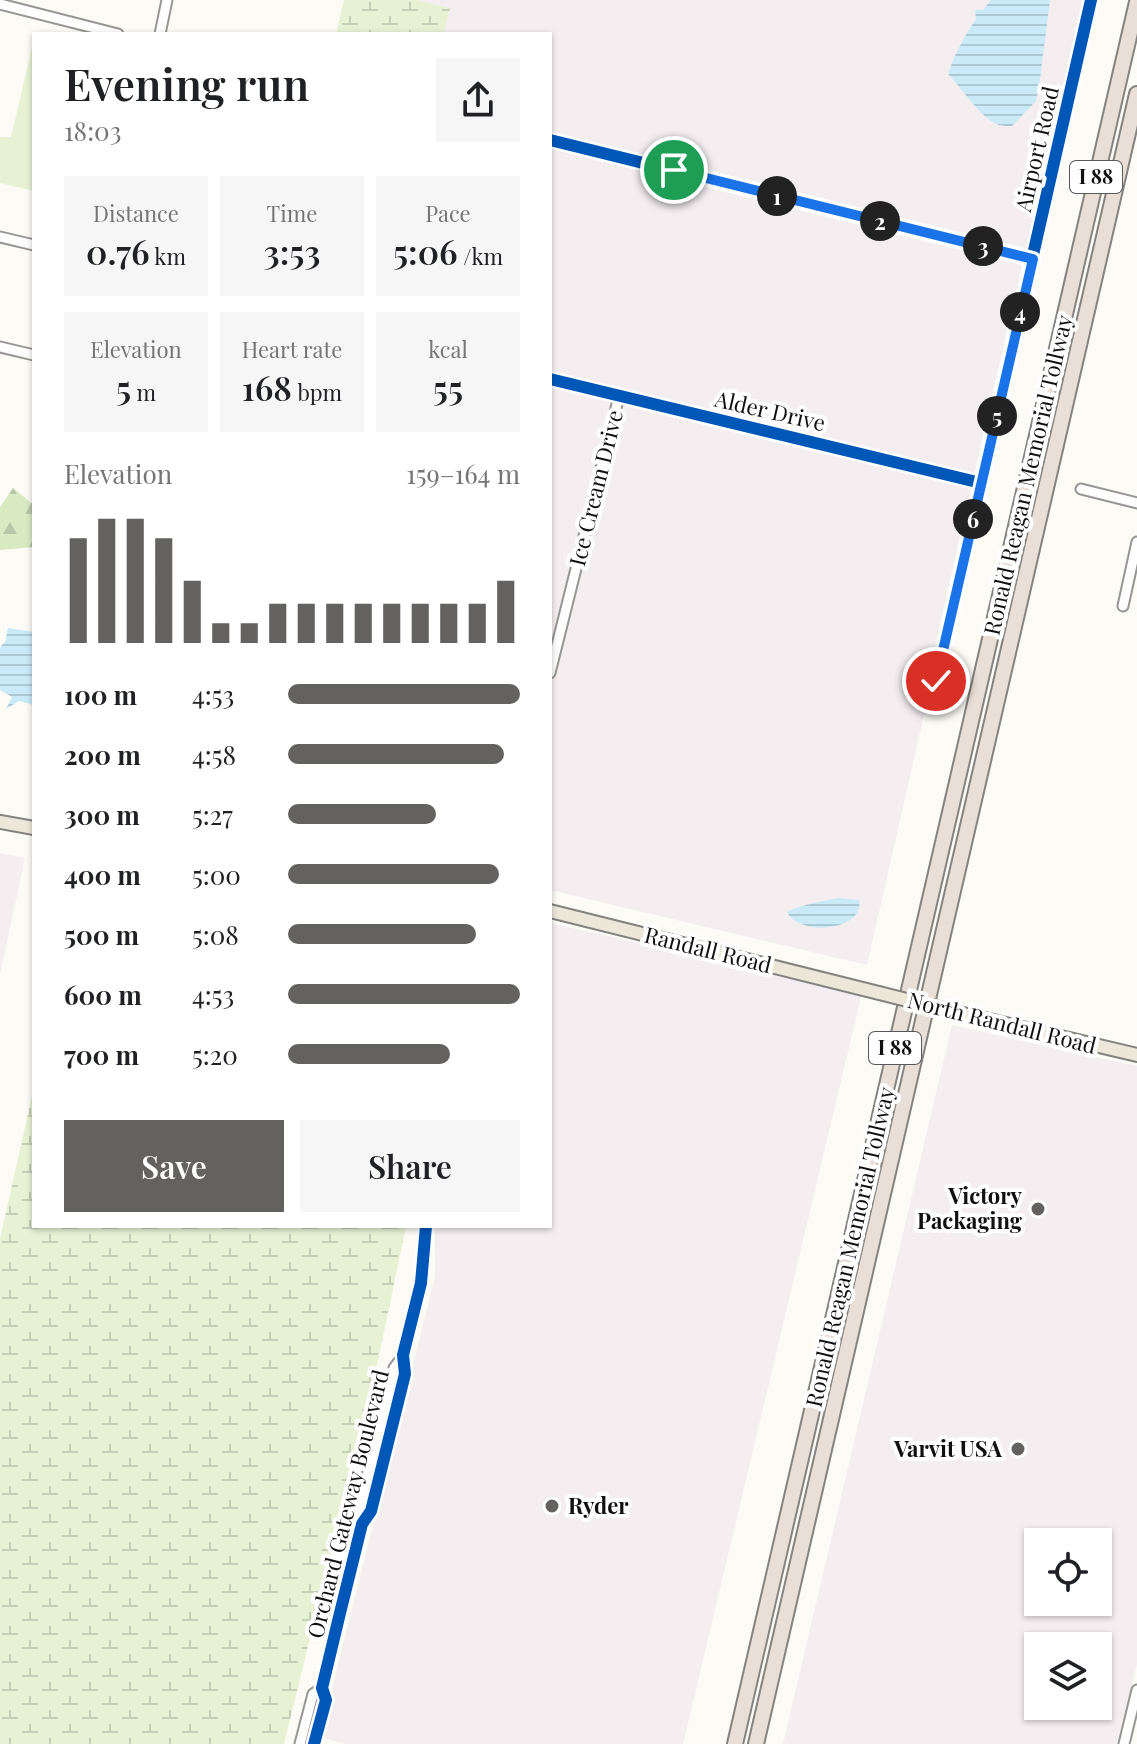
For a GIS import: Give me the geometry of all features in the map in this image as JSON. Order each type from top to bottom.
[{"type":"highway","name":"Ronald Reagan Memorial Tollway","points":[[735,1744],[1137,2]]},
{"type":"highway","name":"Ronald Reagan Memorial Tollway","points":[[756,1744],[1137,94]]},
{"type":"main road","points":[[0,822],[32,828]]},
{"type":"main road","name":"Randall Road","points":[[552,912],[872,992]]},
{"type":"main road","name":"North Randall Road","points":[[872,992],[1137,1055]]},
{"type":"street","points":[[160,32],[167,0]]},
{"type":"street","name":"Airport Road","points":[[936,681],[1091,0]]},
{"type":"street","points":[[0,4],[110,32]]},
{"type":"street","points":[[552,140],[1033,259]]},
{"type":"street","points":[[0,237],[32,245]]},
{"type":"street","points":[[0,347],[32,355]]},
{"type":"street","name":"Alder Drive","points":[[552,379],[981,483]]},
{"type":"street","name":"Ice Cream Drive","points":[[552,665],[619,396]]},
{"type":"street","points":[[1081,489],[1137,503]]},
{"type":"street","points":[[1123,606],[1137,542]]},
{"type":"street","name":"Orchard Gateway Boulevard","points":[[314,1744],[326,1700],[322,1688],[362,1524],[358,1512],[394,1368],[403,1355],[421,1283],[426,1228]]},
{"type":"street","name":"Orchard Gateway Boulevard","points":[[300,1744],[313,1694],[322,1688]]},
{"type":"street","points":[[1124,1744],[1137,1690]]},
{"type":"shaded area","points":[[417,0],[1087,0],[867,965],[552,890],[552,32],[444,32],[450,8]]},
{"type":"shaded area","points":[[0,853],[25,858],[0,974]]},
{"type":"shaded area","points":[[552,923],[862,993],[683,1744],[345,1744],[320,1737],[435,1277],[435,1228],[552,1228]]},
{"type":"shaded area","points":[[952,1025],[1137,1066],[1137,1664],[1119,1744],[783,1744]]},
{"type":"green space","points":[[344,0],[417,0],[450,8],[444,32],[336,32]]},
{"type":"green space","points":[[32,48],[32,191],[0,183],[0,137],[11,137]]},
{"type":"green space","points":[[13,488],[32,503],[32,547],[0,550],[0,507]]},
{"type":"green space","points":[[32,1096],[32,1228],[406,1228],[379,1356],[284,1744],[0,1744],[0,1239]]},
{"type":"water","points":[[991,0],[1050,0],[1036,101],[1012,126],[992,122],[948,74],[960,45],[976,19],[975,10],[983,10]]},
{"type":"water","points":[[8,628],[32,632],[32,704],[19,701],[6,709],[12,697],[0,690],[0,647],[5,642]]},
{"type":"water","points":[[838,898],[859,900],[853,918],[843,924],[817,928],[794,920],[787,912],[804,905]]},
{"type":"cycle path","points":[[936,681],[1091,0]]},
{"type":"cycle path","points":[[552,140],[1033,259]]},
{"type":"cycle path","points":[[552,379],[981,483]]},
{"type":"cycle path","points":[[314,1744],[326,1700],[322,1688],[340,1613],[362,1524],[371,1511],[405,1374],[403,1355],[421,1283],[426,1228]]},
{"type":"place","name":"Victory Packaging","points":[[1038,1209]]},
{"type":"place","name":"Varvit USA","points":[[1018,1449]]},
{"type":"place","name":"Ryder","points":[[552,1506]]},
{"type":"route","points":[[674,170],[1033,259],[936,681]]}]
